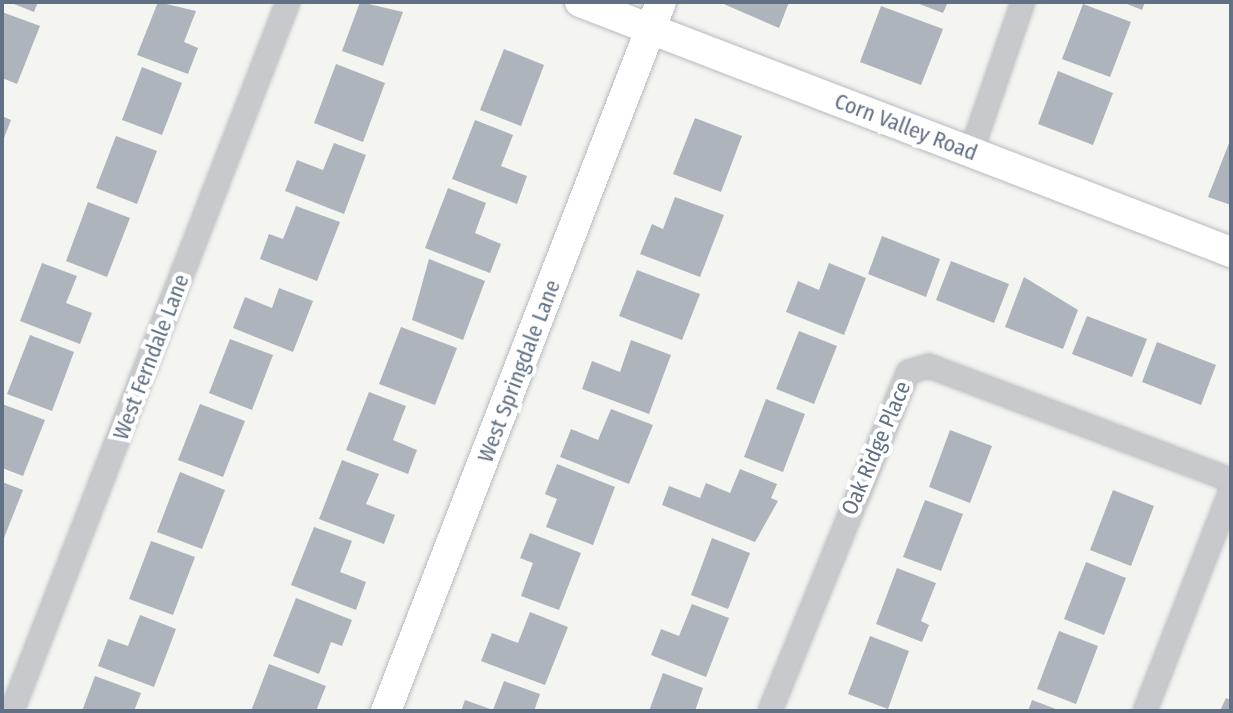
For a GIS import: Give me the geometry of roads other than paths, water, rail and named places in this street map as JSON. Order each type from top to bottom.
[{"type":"street","name":"West Ferndale Lane","points":[[12,711],[288,2]]},
{"type":"street","name":"Corn Valley Road","points":[[580,2],[657,16],[971,152],[1231,252]]},
{"type":"street","points":[[971,152],[1023,2]]},
{"type":"street","name":"West Springdale Lane","points":[[386,711],[657,16]]},
{"type":"street","name":"Oak Ridge Place","points":[[770,711],[908,372],[929,366],[1231,480]]},
{"type":"street","points":[[1145,711],[1231,490]]}]
